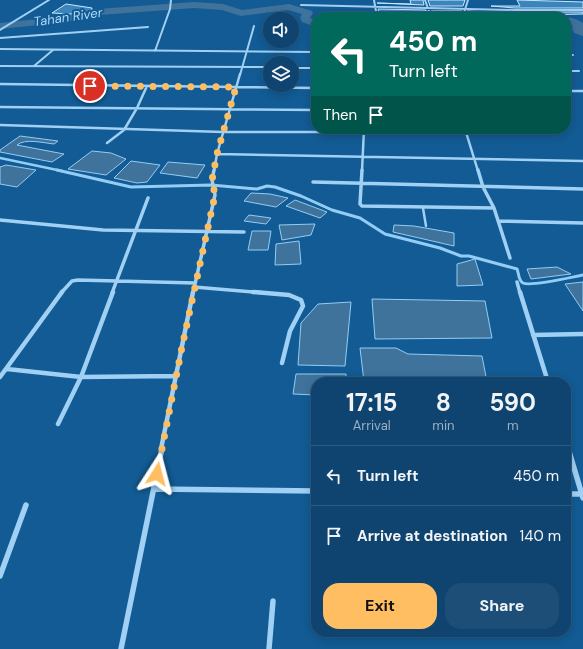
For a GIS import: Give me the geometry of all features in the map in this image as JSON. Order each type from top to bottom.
[{"type":"street","points":[[0,30],[49,0]]},
{"type":"street","points":[[374,0],[376,12]]},
{"type":"street","points":[[426,0],[429,12]]},
{"type":"street","points":[[464,12],[468,0]]},
{"type":"street","points":[[155,51],[170,9],[171,1]]},
{"type":"street","points":[[301,5],[583,10]]},
{"type":"street","points":[[121,649],[155,489],[176,376],[215,195],[212,180],[217,154],[254,26]]},
{"type":"street","points":[[0,38],[148,27]]},
{"type":"street","points":[[0,49],[311,52]]},
{"type":"street","points":[[33,66],[54,50]]},
{"type":"street","points":[[0,66],[263,67]]},
{"type":"street","points":[[299,68],[311,68]]},
{"type":"street","points":[[571,71],[579,71]]},
{"type":"street","points":[[0,84],[311,88]]},
{"type":"street","points":[[107,143],[124,130],[137,108],[147,86]]},
{"type":"street","points":[[571,90],[583,91]]},
{"type":"street","points":[[0,107],[311,110]]},
{"type":"street","points":[[0,125],[223,132],[311,131]]},
{"type":"street","points":[[364,134],[360,204],[362,206],[494,208]]},
{"type":"street","points":[[466,134],[483,187],[494,208],[510,258]]},
{"type":"street","points":[[217,154],[583,161]]},
{"type":"street","points":[[312,182],[583,189]]},
{"type":"street","points":[[58,424],[81,377],[148,198]]},
{"type":"street","points":[[0,220],[103,230],[244,232]]},
{"type":"street","points":[[498,221],[583,223]]},
{"type":"street","points":[[0,377],[67,285],[72,281],[78,280],[117,280],[195,285],[289,295],[301,300],[303,306],[290,330],[282,363]]},
{"type":"street","points":[[517,282],[546,377]]},
{"type":"street","points":[[533,336],[583,334]]},
{"type":"street","points":[[7,369],[81,377],[176,376]]},
{"type":"street","points":[[571,459],[582,496],[571,495]]},
{"type":"street","points":[[155,489],[311,491]]},
{"type":"street","points":[[0,576],[26,505]]},
{"type":"street","points":[[269,649],[273,601]]},
{"type":"lane","points":[[423,208],[426,226]]},
{"type":"water","points":[[20,136],[58,141],[54,144],[30,141],[17,145],[64,154],[52,162],[0,152],[0,150]]},
{"type":"water","points":[[92,151],[111,153],[126,159],[106,175],[68,169]]},
{"type":"water","points":[[131,161],[160,165],[147,182],[137,183],[114,178]]},
{"type":"water","points":[[168,162],[205,165],[197,178],[160,173]]},
{"type":"water","points":[[6,165],[36,170],[17,187],[0,184],[0,167]]},
{"type":"water","points":[[251,193],[270,194],[288,198],[276,207],[244,201]]},
{"type":"water","points":[[295,200],[327,212],[320,218],[286,206]]},
{"type":"water","points":[[249,215],[271,218],[266,224],[244,221]]},
{"type":"water","points":[[315,224],[311,235],[282,240],[279,225]]},
{"type":"water","points":[[394,225],[414,226],[454,233],[454,246],[393,232]]},
{"type":"water","points":[[252,231],[271,231],[268,250],[248,250]]},
{"type":"water","points":[[299,241],[301,264],[275,265],[276,244]]},
{"type":"water","points":[[475,259],[483,285],[457,286],[457,264]]},
{"type":"water","points":[[557,267],[571,274],[531,279],[527,269]]},
{"type":"water","points":[[583,282],[583,311],[565,284]]},
{"type":"water","points":[[372,299],[485,301],[492,338],[375,339]]},
{"type":"water","points":[[351,302],[345,366],[298,365],[301,323],[318,304]]},
{"type":"water","points":[[360,348],[396,348],[408,354],[482,356],[486,377],[363,377]]},
{"type":"water","points":[[296,374],[346,374],[346,377],[311,377],[311,395],[293,394]]},
{"type":"building","points":[[410,0],[423,0],[424,5],[377,3],[411,4]]},
{"type":"building","points":[[428,0],[465,0],[463,6],[430,6]]},
{"type":"building","points":[[517,0],[583,2],[583,8],[515,8],[491,6],[520,6]]},
{"type":"building","points":[[66,4],[92,8],[92,15],[52,13]]},
{"type":"building","points":[[378,9],[426,10],[427,12],[379,12]]},
{"type":"building","points":[[431,11],[462,11],[462,12]]},
{"type":"building","points":[[467,11],[490,12],[467,12]]},
{"type":"building","points":[[571,12],[583,12],[583,14],[571,14]]},
{"type":"waterway","name":"Tahan River","points":[[0,26],[68,19],[84,13],[194,5],[223,7],[241,13],[289,7],[308,13],[305,18],[311,22]]},
{"type":"waterway","name":"Tahan River","points":[[571,21],[580,26],[577,28],[578,31],[583,33]]},
{"type":"waterway","points":[[0,158],[62,171]]},
{"type":"waterway","points":[[57,170],[131,187],[211,185],[257,189],[267,186],[275,187],[301,196],[332,210],[360,218],[385,234],[440,248],[461,256],[469,256],[517,269],[519,278],[523,283],[543,283],[583,275]]},
{"type":"route","points":[[90,86],[236,87],[217,154],[212,180],[215,195],[195,283],[157,474]]}]
